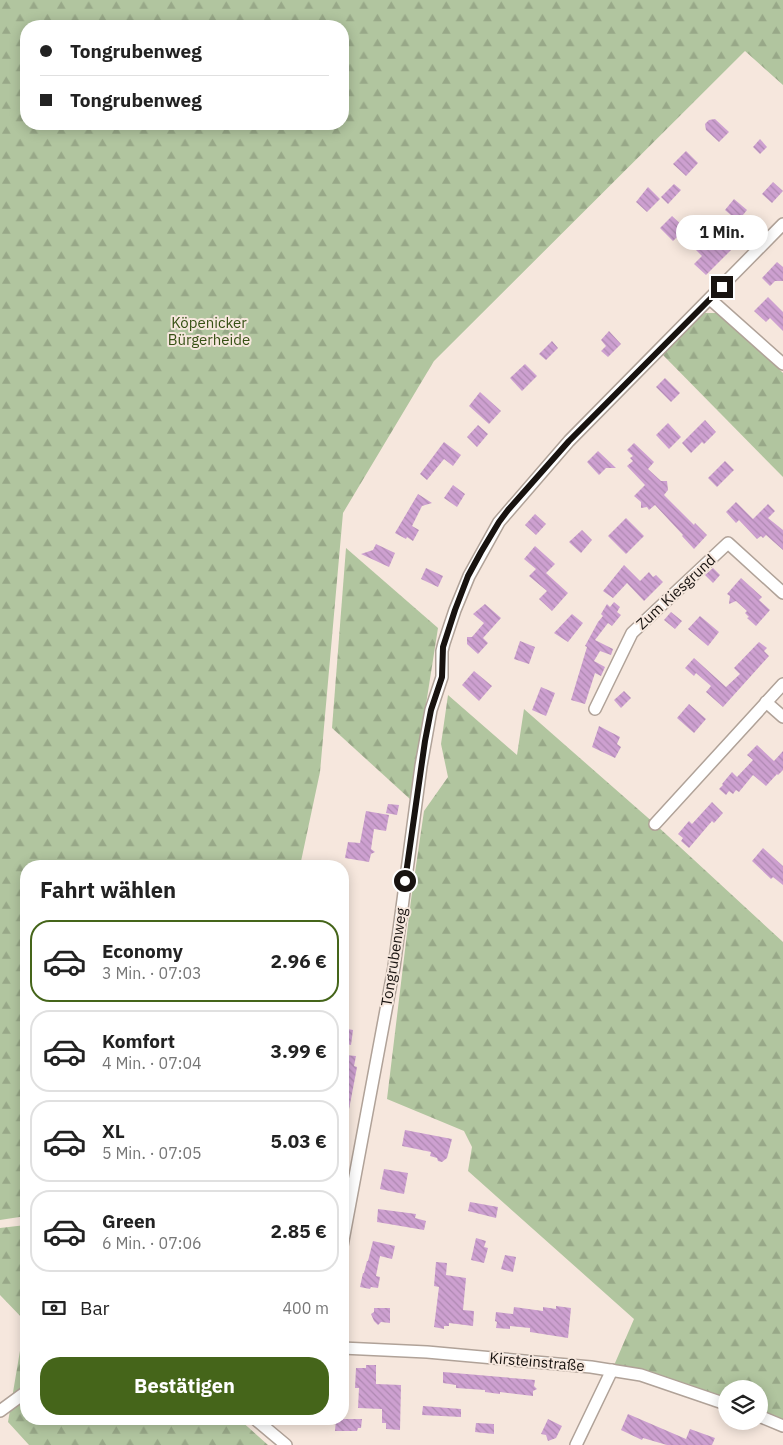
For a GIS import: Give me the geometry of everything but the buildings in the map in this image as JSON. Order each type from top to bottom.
[{"type":"street","name":"Tongrubenweg","points":[[349,1212],[394,967],[425,741],[431,710],[442,677],[443,647],[468,576],[499,522],[569,441],[783,224]]},
{"type":"street","points":[[710,299],[783,364]]},
{"type":"street","name":"Zum Kiesgrund","points":[[595,709],[632,634],[728,543],[783,593]]},
{"type":"street","points":[[656,824],[783,684]]},
{"type":"street","points":[[766,702],[783,717]]},
{"type":"street","name":"Kirsteinstraße","points":[[349,1348],[482,1356],[612,1370],[641,1375],[718,1401]]},
{"type":"street","points":[[576,1445],[612,1370]]},
{"type":"street","points":[[0,1411],[20,1396]]},
{"type":"street","points":[[768,1420],[783,1426]]},
{"type":"street","points":[[262,1425],[286,1445]]},
{"type":"green space","name":"Köpenicker Bürgerheide","points":[[0,0],[783,0],[783,85],[745,51],[434,361],[343,513],[320,772],[301,860],[20,860],[20,1217],[0,1220]]},
{"type":"green space","points":[[705,313],[716,313],[731,324],[783,373],[783,477],[660,352]]},
{"type":"green space","points":[[346,548],[438,628],[411,800],[332,728]]},
{"type":"green space","points":[[448,695],[517,755],[524,709],[655,824],[783,942],[783,1427],[768,1420],[768,1380],[718,1380],[718,1402],[612,1370],[634,1319],[468,1171],[472,1147],[464,1131],[387,1099],[411,900],[424,811],[448,777],[441,744]]},
{"type":"green space","points":[[20,1226],[20,1316],[0,1295],[0,1228]]},
{"type":"green space","points":[[20,1351],[20,1425],[246,1425],[268,1445],[29,1445],[8,1422]]},
{"type":"route","points":[[405,881],[425,741],[431,710],[442,677],[442,651],[447,630],[468,576],[508,510],[569,441],[722,287]]}]
